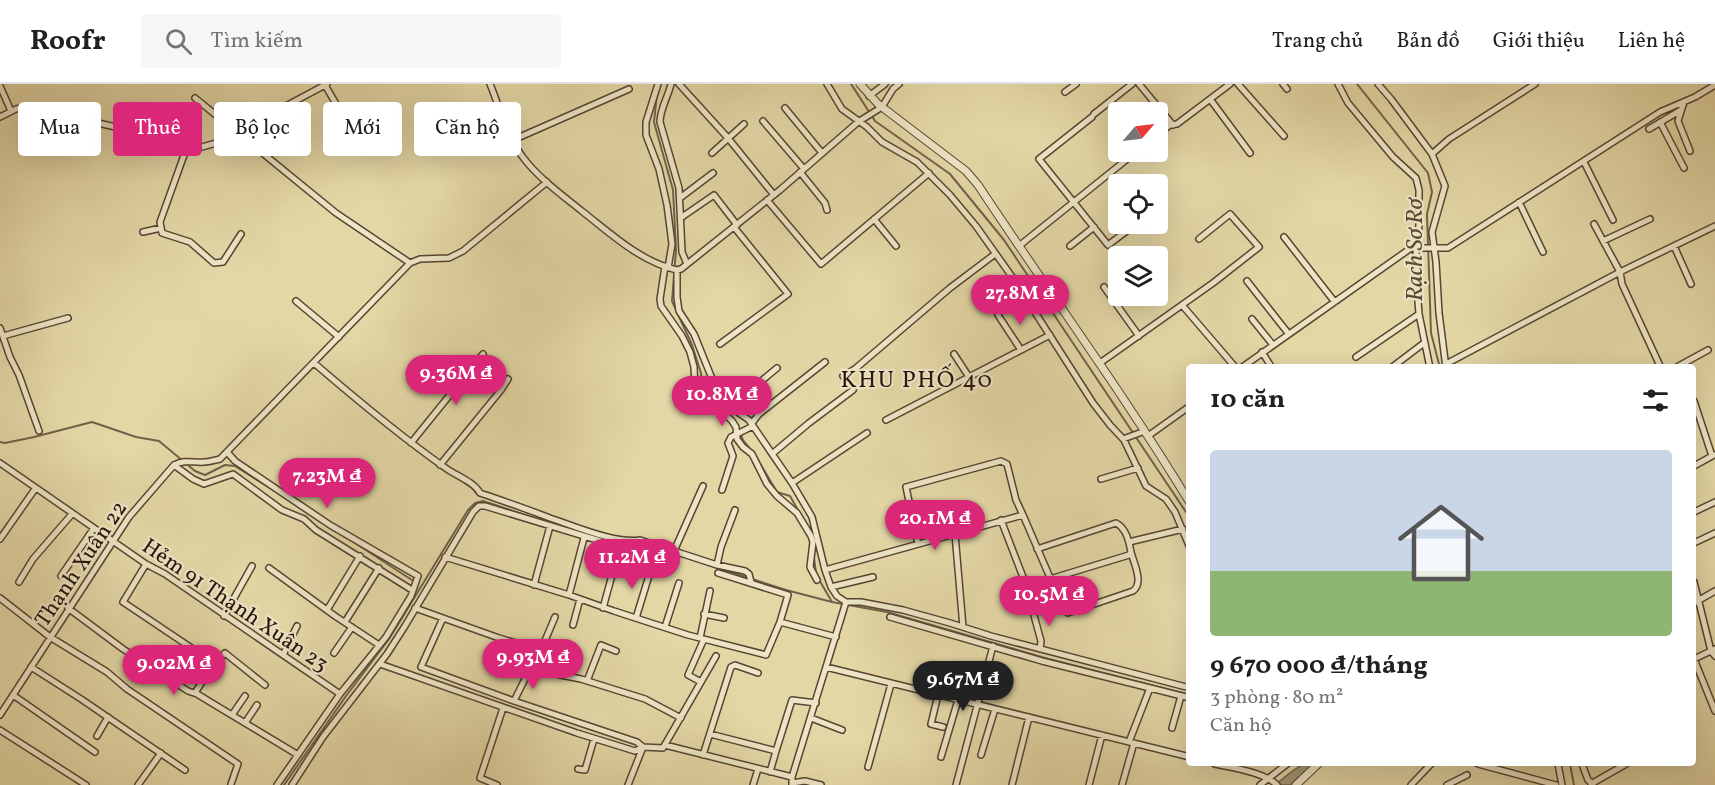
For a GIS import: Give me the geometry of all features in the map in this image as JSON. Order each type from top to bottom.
[{"type":"street","points":[[290,102],[317,86],[326,84],[336,102]]},
{"type":"street","points":[[490,84],[497,102]]},
{"type":"street","points":[[658,84],[646,122],[646,135],[659,169],[668,205],[672,244],[670,268],[660,299],[661,306],[690,352],[694,367],[695,388],[703,400],[732,421],[743,447],[752,454],[766,484],[797,513],[812,536],[810,567],[817,580]]},
{"type":"street","points":[[671,84],[660,115],[660,122],[679,189],[682,252],[687,264]]},
{"type":"street","points":[[679,84],[728,138],[774,195]]},
{"type":"street","points":[[828,84],[842,109],[860,121],[882,142],[917,162],[950,195],[976,226],[1015,281],[1093,403],[1110,425],[1125,438],[1146,486],[1166,498],[1186,538]]},
{"type":"street","points":[[860,84],[879,107],[953,161],[978,185],[1100,363],[1186,497]]},
{"type":"street","points":[[869,96],[885,84]]},
{"type":"street","points":[[521,155],[547,182],[621,242],[652,261],[670,268],[681,269],[879,107],[899,84]]},
{"type":"street","points":[[1065,92],[1076,84]]},
{"type":"street","points":[[1123,234],[1108,245],[1039,159],[1132,84]]},
{"type":"street","points":[[1139,84],[1173,124]]},
{"type":"street","points":[[1168,126],[1177,124],[1230,84]]},
{"type":"street","points":[[1238,84],[1284,136]]},
{"type":"street","points":[[1338,84],[1348,103],[1393,157],[1416,178],[1419,190],[1419,225],[1415,263],[1419,314],[1429,364]]},
{"type":"street","points":[[1378,84],[1432,154],[1445,186],[1432,232],[1446,364]]},
{"type":"street","points":[[1432,154],[1449,140],[1534,84]]},
{"type":"street","points":[[0,86],[11,111]]},
{"type":"street","points":[[1246,364],[1411,248],[1448,248],[1660,112],[1715,86]]},
{"type":"street","points":[[521,136],[629,89]]},
{"type":"street","points":[[195,98],[214,114]]},
{"type":"street","points":[[1210,99],[1250,153]]},
{"type":"street","points":[[1683,102],[1678,121],[1690,151]]},
{"type":"street","points":[[0,117],[16,109],[29,107],[113,127]]},
{"type":"street","points":[[785,108],[822,153]]},
{"type":"street","points":[[1649,129],[1681,110]]},
{"type":"street","points":[[763,121],[802,171],[825,203],[827,210]]},
{"type":"street","points":[[1660,122],[1684,168]]},
{"type":"street","points":[[712,153],[744,124]]},
{"type":"street","points":[[184,156],[160,222],[162,232],[190,242],[214,263],[223,262],[241,234]]},
{"type":"street","points":[[265,156],[336,213],[410,263]]},
{"type":"street","points":[[1018,246],[1123,162]]},
{"type":"street","points":[[1584,162],[1613,220]]},
{"type":"street","points":[[680,198],[713,172]]},
{"type":"street","points":[[767,200],[820,264],[929,173]]},
{"type":"street","points":[[412,590],[316,530],[304,519],[282,510],[233,474],[204,484],[174,465],[188,460],[206,463],[220,459],[410,263],[420,259],[449,258],[463,251],[547,182]]},
{"type":"street","points":[[682,217],[714,195],[788,294],[720,344]]},
{"type":"street","points":[[1519,202],[1543,252]]},
{"type":"street","points":[[1100,363],[1259,247],[1230,214],[1199,239]]},
{"type":"street","points":[[874,219],[896,246]]},
{"type":"street","points":[[1603,241],[1650,219]]},
{"type":"street","points":[[1594,224],[1620,272],[1622,284],[1659,364]]},
{"type":"street","points":[[1450,364],[1620,272],[1715,226]]},
{"type":"street","points":[[1070,246],[1094,227]]},
{"type":"street","points":[[143,232],[161,228]]},
{"type":"street","points":[[1284,237],[1334,301]]},
{"type":"street","points":[[1674,246],[1691,284]]},
{"type":"street","points":[[843,376],[855,369],[950,288],[995,255]]},
{"type":"street","points":[[670,268],[679,311],[694,334],[719,396],[751,426],[792,483],[812,517],[825,570],[837,596],[846,603],[861,602],[903,610],[965,632],[993,646],[1042,661],[1186,697]]},
{"type":"street","points":[[1246,281],[1288,333]]},
{"type":"street","points":[[1104,287],[1139,336]]},
{"type":"street","points":[[296,301],[339,337]]},
{"type":"street","points":[[1182,304],[1233,364]]},
{"type":"street","points":[[1356,357],[1419,314]]},
{"type":"street","points":[[998,315],[1021,350]]},
{"type":"street","points":[[39,431],[20,375],[10,357],[1,332],[69,318]]},
{"type":"street","points":[[1252,319],[1273,345]]},
{"type":"street","points":[[886,420],[1050,335]]},
{"type":"street","points":[[1396,364],[1424,343]]},
{"type":"street","points":[[1682,364],[1708,350]]},
{"type":"street","points":[[1262,352],[1270,364]]},
{"type":"street","points":[[411,443],[483,354]]},
{"type":"street","points":[[954,354],[969,376]]},
{"type":"street","points":[[722,490],[734,456],[728,443],[731,437],[751,426],[759,414],[825,362]]},
{"type":"street","points":[[314,363],[411,443],[440,465],[477,488],[480,493],[621,543]]},
{"type":"street","points":[[734,410],[736,402],[777,368]]},
{"type":"street","points":[[440,465],[508,379]]},
{"type":"street","points":[[772,454],[853,390]]},
{"type":"street","points":[[1696,406],[1714,455],[1696,465]]},
{"type":"street","points":[[1125,438],[1144,434],[1186,408]]},
{"type":"street","points":[[792,483],[867,433]]},
{"type":"street","points":[[227,452],[251,472],[330,525],[418,576],[411,596],[386,637],[340,694],[277,785]]},
{"type":"street","points":[[918,544],[906,487],[1001,461],[1008,464],[1016,500],[1023,515],[1037,549],[1050,579],[1064,610],[1068,613],[1073,612],[1137,588],[1139,581],[1129,542],[1122,527],[1116,523],[1037,549]]},
{"type":"street","name":"Hẻm 91 Thạnh Xuân 23","points":[[0,465],[340,694]]},
{"type":"street","name":"Thạnh Xuân 22","points":[[0,715],[129,518],[174,465]]},
{"type":"street","points":[[1101,479],[1137,468]]},
{"type":"street","points":[[674,551],[703,486]]},
{"type":"street","points":[[0,539],[35,489]]},
{"type":"street","points":[[1696,511],[1715,502]]},
{"type":"street","points":[[292,785],[323,737],[380,664],[415,608],[445,557],[473,512],[479,506],[584,538],[621,543],[640,540],[717,565],[745,571],[750,579],[788,595],[766,655],[665,627],[445,557]]},
{"type":"street","points":[[717,565],[735,510]]},
{"type":"street","points":[[19,582],[33,559],[72,514]]},
{"type":"street","points":[[825,570],[1023,515]]},
{"type":"street","points":[[534,585],[552,518]]},
{"type":"street","points":[[1001,520],[1033,603],[1032,608],[1041,641],[1040,649]]},
{"type":"street","points":[[61,576],[94,528]]},
{"type":"street","points":[[1129,542],[1183,530]]},
{"type":"street","points":[[1696,542],[1715,533]]},
{"type":"street","points":[[955,534],[965,632]]},
{"type":"street","points":[[569,595],[584,538]]},
{"type":"street","points":[[603,608],[621,543]]},
{"type":"street","points":[[1050,579],[1129,555],[1131,552]]},
{"type":"street","points":[[327,610],[360,556]]},
{"type":"street","points":[[146,564],[123,602],[205,657]]},
{"type":"street","points":[[224,616],[252,566]]},
{"type":"street","points":[[269,568],[379,645]]},
{"type":"street","points":[[345,622],[379,568]]},
{"type":"street","points":[[636,618],[651,569]]},
{"type":"street","points":[[718,573],[748,583],[750,579]]},
{"type":"street","points":[[831,586],[873,577]]},
{"type":"street","points":[[665,627],[679,583]]},
{"type":"street","points":[[701,682],[688,675],[702,638],[710,591]]},
{"type":"street","points":[[1696,658],[1714,652],[1696,601],[1715,591]]},
{"type":"street","points":[[0,598],[50,637],[106,672],[127,689],[238,764],[231,784]]},
{"type":"street","points":[[573,626],[580,599]]},
{"type":"street","points":[[792,782],[846,603]]},
{"type":"street","points":[[68,608],[123,649],[188,691],[298,755]]},
{"type":"street","points":[[415,608],[535,649],[537,653]]},
{"type":"street","points":[[705,614],[724,618]]},
{"type":"street","points":[[514,700],[537,653],[541,650],[555,617]]},
{"type":"street","points":[[890,617],[1040,649],[1186,687]]},
{"type":"street","points":[[443,618],[421,667],[637,742],[643,747]]},
{"type":"street","points":[[780,622],[836,637]]},
{"type":"street","points":[[283,655],[297,626]]},
{"type":"street","points":[[334,653],[352,627]]},
{"type":"street","points":[[587,681],[601,645],[616,651]]},
{"type":"street","points":[[956,785],[993,646]]},
{"type":"street","points":[[195,693],[212,666],[225,653],[265,685]]},
{"type":"street","points":[[380,664],[503,708],[635,751],[643,747],[663,748],[716,656]]},
{"type":"street","points":[[1696,664],[1715,711]]},
{"type":"street","points":[[703,755],[731,667],[735,665],[758,673]]},
{"type":"street","points":[[31,667],[185,770]]},
{"type":"street","points":[[826,667],[1186,756]]},
{"type":"street","points":[[530,669],[587,681],[645,699],[681,718]]},
{"type":"street","points":[[868,767],[891,684]]},
{"type":"street","points":[[1122,785],[1132,742],[1150,688]]},
{"type":"street","points":[[13,695],[95,752]]},
{"type":"street","points":[[939,695],[931,724],[943,727]]},
{"type":"street","points":[[232,715],[245,696]]},
{"type":"street","points":[[1172,728],[1181,696]]},
{"type":"street","points":[[0,699],[7,704]]},
{"type":"street","points":[[770,772],[792,700],[816,703]]},
{"type":"street","points":[[941,757],[958,700]]},
{"type":"street","points":[[245,723],[257,705]]},
{"type":"street","points":[[497,785],[480,778],[503,708]]},
{"type":"street","points":[[981,755],[995,709]]},
{"type":"street","points":[[97,736],[108,717]]},
{"type":"street","points":[[1012,785],[1029,717]]},
{"type":"street","points":[[811,718],[842,730]]},
{"type":"street","points":[[0,730],[86,785]]},
{"type":"street","points":[[710,734],[776,751]]},
{"type":"street","points":[[1089,785],[1102,735]]},
{"type":"street","points":[[578,769],[585,770],[594,739]]},
{"type":"street","points":[[665,745],[757,772],[770,772],[792,782],[805,781],[822,785]]},
{"type":"street","points":[[628,785],[643,747]]},
{"type":"street","points":[[138,785],[161,753]]},
{"type":"street","points":[[1222,766],[1273,781]]},
{"type":"street","points":[[1260,785],[1273,781],[1285,766]]},
{"type":"street","points":[[1296,785],[1316,766]]},
{"type":"street","points":[[1412,785],[1429,766]]},
{"type":"street","points":[[1485,766],[1556,785]]},
{"type":"street","points":[[1558,766],[1562,785]]},
{"type":"street","points":[[1583,766],[1588,780],[1593,784],[1623,766]]},
{"type":"street","points":[[754,784],[757,772]]},
{"type":"street","points":[[1447,785],[1467,775]]},
{"type":"shaded area","points":[[1300,766],[1314,766],[1290,785],[1275,785]]},
{"type":"waterway","points":[[851,84],[875,121],[950,174],[1004,240],[1186,512]]},
{"type":"waterway","name":"Rạch Sơ Rơ","points":[[1357,84],[1428,173],[1432,192],[1427,214],[1431,333],[1439,364]]},
{"type":"waterway","points":[[657,94],[654,122],[673,190],[676,250],[672,301],[692,345],[701,373],[702,387],[709,399],[733,419]]},
{"type":"waterway","points":[[0,442],[34,437],[92,422],[136,437],[159,441],[195,471],[205,475],[225,465],[235,466],[281,495]]},
{"type":"waterway","points":[[738,427],[743,440],[751,450]]},
{"type":"waterway","points":[[759,462],[777,492],[790,496],[799,512]]},
{"type":"waterway","points":[[284,785],[389,639],[468,510],[475,503],[483,501],[553,524]]},
{"type":"waterway","points":[[590,535],[658,549]]},
{"type":"waterway","points":[[352,541],[415,582]]},
{"type":"waterway","points":[[814,558],[816,573]]},
{"type":"waterway","points":[[709,565],[786,590],[832,602],[887,612],[1045,658],[1186,694]]},
{"type":"waterway","points":[[818,578],[832,602]]},
{"type":"waterway","name":"Rạch Sơ Rơ","points":[[1570,766],[1574,785]]},
{"type":"district","name":"KHU PHỐ 40","points":[[917,379]]}]
